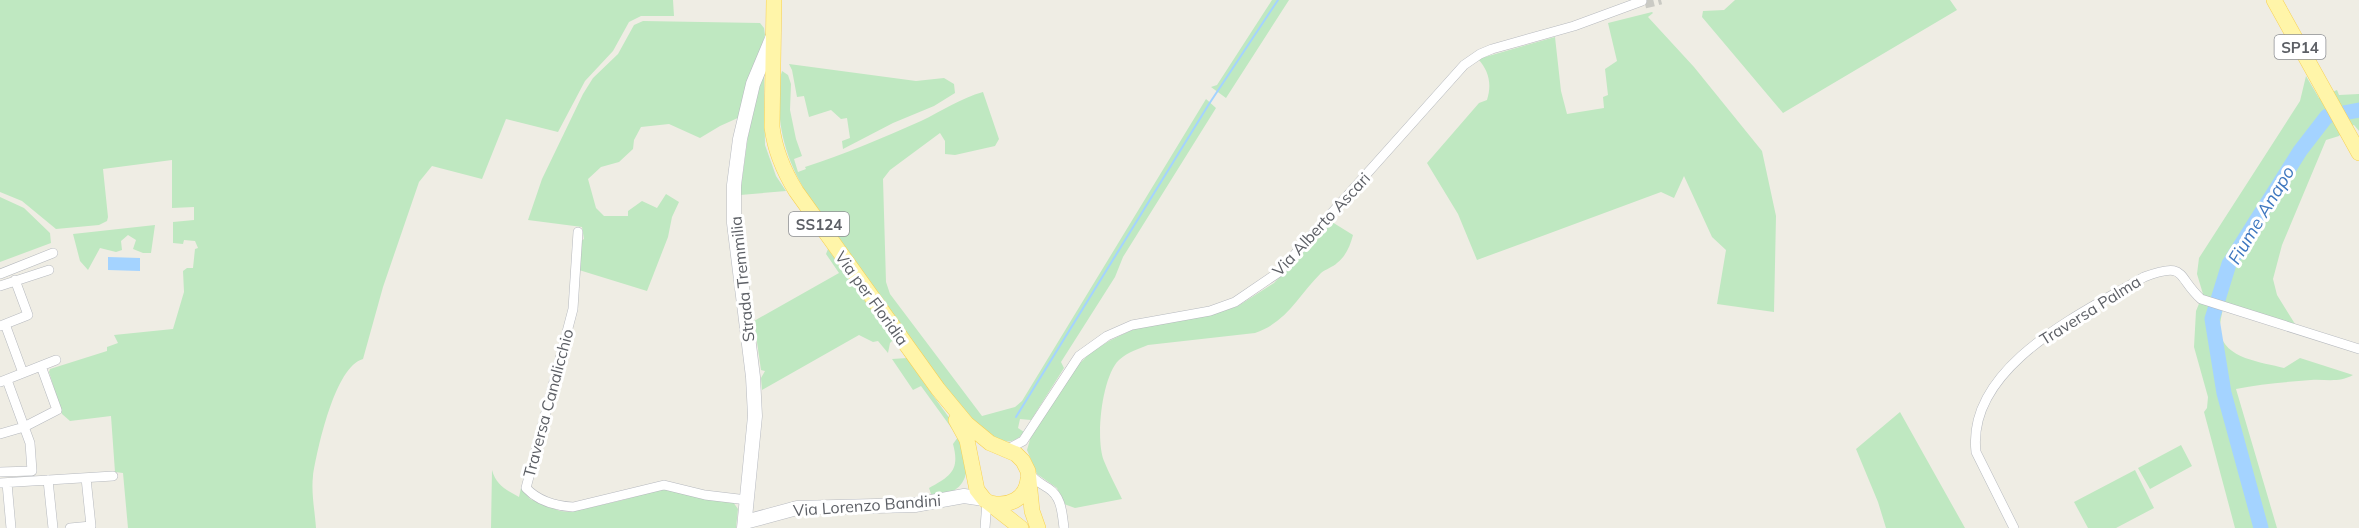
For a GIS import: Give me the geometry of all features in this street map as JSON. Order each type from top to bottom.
[{"type":"main road","name":"Via per Floridia","points":[[774,0],[772,127],[780,164],[795,191],[938,389]]},
{"type":"main road","name":"SP14","points":[[2274,0],[2359,153]]},
{"type":"main road","name":"Strada Tremmilia","points":[[745,525],[754,416],[753,377],[734,223],[734,185],[740,139],[753,84],[773,34]]},
{"type":"main road","points":[[938,389],[973,430],[1005,450],[1016,454],[1027,470],[1026,494],[1038,528]]},
{"type":"main road","points":[[938,389],[967,440],[977,490],[1021,528]]},
{"type":"main road","points":[[953,498],[974,476],[978,463],[984,456],[993,451],[1005,450]]},
{"type":"main road","points":[[988,501],[1007,504],[1026,494]]},
{"type":"main road","name":"Via Lorenzo Bandini","points":[[745,525],[797,508],[915,505],[964,496],[988,501]]},
{"type":"street","name":"Via Alberto Ascari","points":[[1023,441],[1079,356],[1107,336],[1132,326],[1210,311],[1234,302],[1280,272],[1464,65],[1480,54],[1644,3]]},
{"type":"street","name":"Traversa Canalicchio","points":[[578,232],[573,309],[526,488],[541,500],[573,507],[664,485],[705,495],[747,500]]},
{"type":"street","points":[[0,274],[53,254]]},
{"type":"street","points":[[0,286],[49,270]]},
{"type":"street","name":"Traversa Palma","points":[[2014,528],[1976,452],[1974,441],[1979,419],[1997,381],[2041,339],[2144,277],[2172,270],[2186,279],[2201,299],[2223,308],[2359,349]]},
{"type":"street","points":[[15,280],[28,315],[2,325],[24,373]]},
{"type":"street","points":[[0,472],[32,471],[30,443],[3,381],[56,360]]},
{"type":"street","points":[[0,434],[24,427],[57,410],[41,366]]},
{"type":"street","points":[[1005,450],[1023,441]]},
{"type":"street","points":[[1023,441],[1021,450],[1027,470],[1035,481],[1050,489],[1059,500],[1064,528]]},
{"type":"street","points":[[11,528],[4,483],[112,476]]},
{"type":"street","points":[[70,528],[91,526],[86,478]]},
{"type":"street","points":[[48,480],[53,528]]},
{"type":"street","points":[[1026,494],[1050,489]]},
{"type":"street","points":[[985,528],[988,501]]},
{"type":"green space","points":[[0,0],[673,0],[674,16],[641,16],[629,22],[613,51],[585,81],[558,132],[506,119],[482,179],[432,166],[419,182],[383,287],[363,359],[353,365],[344,377],[336,392],[323,429],[313,482],[316,528],[128,528],[123,473],[115,472],[111,416],[70,421],[62,414],[49,372],[50,369],[107,351],[107,347],[118,343],[114,335],[173,329],[184,292],[183,271],[193,268],[195,249],[198,248],[195,241],[184,240],[183,244],[173,243],[173,222],[194,220],[194,207],[172,208],[172,160],[103,169],[108,217],[107,221],[99,225],[56,229],[22,201],[0,192]]},
{"type":"green space","points":[[1272,0],[1289,0],[1226,98],[1211,87],[1217,85]]},
{"type":"green space","points":[[1735,0],[1950,0],[1957,10],[1783,113],[1702,17],[1703,11],[1724,10]]},
{"type":"green space","points":[[1652,12],[1648,17],[1694,67],[1762,151],[1776,216],[1774,312],[1717,304],[1726,250],[1712,237],[1684,176],[1674,198],[1661,192],[1477,260],[1458,214],[1427,163],[1479,103],[1487,100],[1488,78],[1485,68],[1478,59],[1555,37],[1561,91],[1567,114],[1604,108],[1603,97],[1608,95],[1605,69],[1617,61],[1608,23]]},
{"type":"green space","points":[[643,21],[760,23],[765,35],[740,117],[700,138],[669,124],[641,127],[634,140],[633,149],[619,162],[601,167],[588,179],[596,208],[604,216],[628,216],[628,211],[642,201],[657,208],[666,194],[679,202],[647,291],[579,270],[581,241],[584,239],[582,227],[528,220],[542,179],[583,94],[593,78],[618,54],[634,25]]},
{"type":"green space","points":[[789,64],[916,81],[944,78],[954,84],[955,93],[934,106],[893,123],[843,149],[842,141],[850,138],[847,118],[841,119],[831,110],[809,117],[804,96],[797,97]]},
{"type":"green space","points":[[782,71],[788,75],[791,84],[790,110],[802,156],[794,159],[798,172],[806,169],[805,167],[892,134],[959,101],[983,92],[999,139],[995,146],[955,155],[945,154],[945,141],[940,133],[890,170],[883,179],[886,282],[890,294],[982,416],[1015,407],[1022,401],[1206,99],[1216,108],[1123,257],[1115,277],[1061,362],[1064,368],[1031,420],[1020,419],[1018,428],[1024,432],[1019,438],[1007,442],[1001,441],[975,429],[807,194],[794,171],[782,134],[779,95]]},
{"type":"green space","points":[[764,75],[765,145],[776,176],[786,191],[740,195],[748,136]]},
{"type":"green space","points":[[2306,76],[2319,98],[2337,90],[2339,95],[2359,94],[2359,131],[2354,125],[2345,128],[2339,136],[2326,140],[2282,245],[2273,279],[2277,295],[2295,324],[2223,308],[2220,332],[2229,348],[2245,358],[2284,368],[2300,358],[2353,375],[2338,380],[2264,384],[2236,389],[2277,528],[2235,528],[2204,412],[2207,408],[2208,397],[2194,347],[2196,311],[2203,294],[2197,274],[2199,258],[2300,101]]},
{"type":"green space","points":[[0,197],[24,208],[50,233],[51,243],[0,262]]},
{"type":"green space","points":[[1332,222],[1353,235],[1343,257],[1321,273],[1284,315],[1266,328],[1255,333],[1148,345],[1119,360],[1108,379],[1104,393],[1100,438],[1104,461],[1122,499],[1075,508],[1064,504],[1057,488],[1037,474],[1027,450],[1031,436],[1076,367],[1090,353],[1134,329],[1211,315],[1238,306],[1274,283]]},
{"type":"green space","points":[[155,225],[151,253],[133,249],[136,240],[128,235],[121,241],[122,250],[116,252],[100,248],[88,270],[80,261],[73,234]]},
{"type":"green space","points":[[828,249],[893,340],[888,353],[878,341],[873,342],[859,335],[762,390],[761,378],[765,371],[761,370],[754,321],[839,273],[826,254]]},
{"type":"green space","points":[[907,358],[955,426],[960,435],[966,458],[967,468],[961,484],[955,490],[932,497],[929,488],[943,480],[952,471],[955,460],[953,444],[958,437],[921,386],[913,390],[892,359]]},
{"type":"green space","points":[[1900,412],[1965,528],[1886,528],[1856,449]]},
{"type":"green space","points":[[2181,445],[2192,466],[2150,489],[2138,468]]},
{"type":"green space","points":[[492,470],[499,483],[510,492],[519,497],[521,488],[530,499],[560,511],[570,512],[663,488],[733,502],[738,509],[736,528],[491,528]]},
{"type":"green space","points":[[2135,470],[2154,508],[2116,528],[2088,528],[2074,502]]},
{"type":"water","points":[[108,257],[140,258],[140,271],[108,270]]},
{"type":"waterway","points":[[1016,417],[1209,104],[1278,0]]},
{"type":"waterway","name":"Fiume Anapo","points":[[2261,528],[2224,393],[2212,319],[2229,264],[2300,151],[2327,116],[2359,110]]},
{"type":"tunnel","points":[[1645,4],[1661,0]]}]
